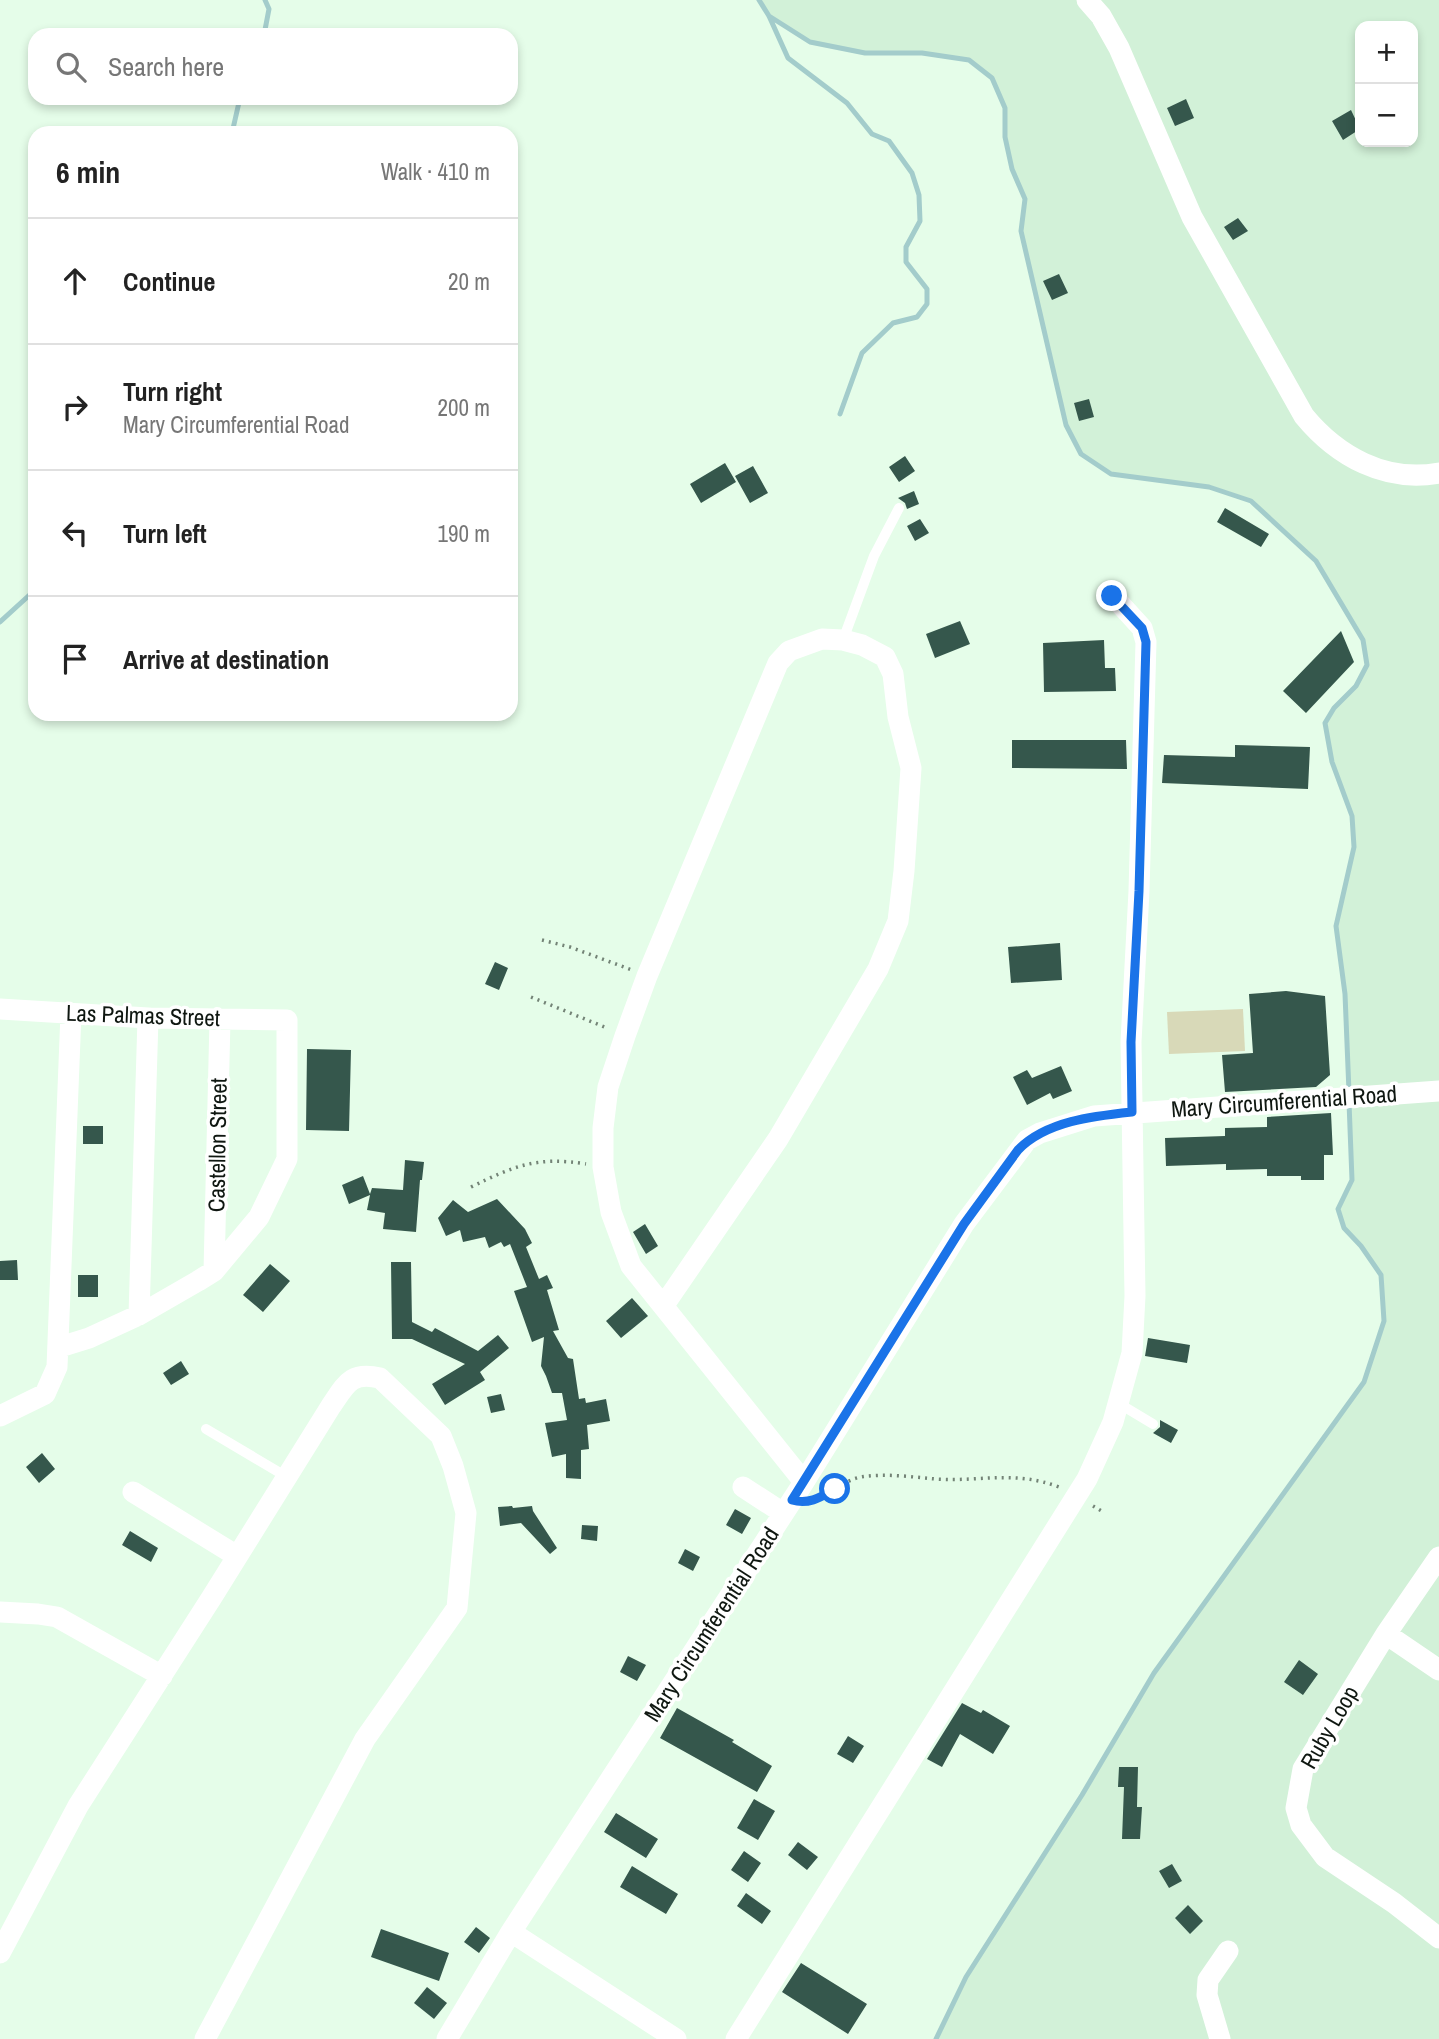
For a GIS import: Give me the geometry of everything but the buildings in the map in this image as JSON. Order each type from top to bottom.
[{"type":"street","points":[[1087,0],[1113,35],[1192,217],[1304,416],[1328,441],[1361,462],[1384,471],[1409,475],[1439,473]]},
{"type":"street","points":[[736,2039],[1087,1479],[1113,1422],[1132,1353],[1134,1308],[1131,1042],[1140,877],[1146,642],[1142,628],[1112,596]]},
{"type":"street","points":[[664,1305],[778,1139],[878,969],[898,921],[911,768],[898,717],[893,674],[885,657],[862,645],[843,640],[822,639],[789,651],[778,663],[647,976],[608,1087],[603,1128],[603,1167],[611,1212],[631,1266],[664,1305],[793,1498]]},
{"type":"street","name":"Las Palmas Street","points":[[0,1009],[148,1018],[287,1020],[286,1159],[260,1217],[214,1271]]},
{"type":"street","points":[[0,1416],[45,1394],[57,1367],[60,1347],[71,1013]]},
{"type":"street","points":[[139,1315],[148,1018]]},
{"type":"street","name":"Castellon Street","points":[[214,1271],[220,1019]]},
{"type":"street","name":"Mary Circumferential Road","points":[[447,2039],[512,1931],[793,1498],[964,1224],[1027,1140],[1040,1133],[1094,1116],[1439,1091]]},
{"type":"street","points":[[60,1347],[89,1338],[139,1315],[214,1271]]},
{"type":"street","points":[[0,1953],[78,1806],[346,1383],[360,1375],[380,1378],[441,1436],[453,1466],[466,1513],[457,1608],[365,1739],[205,2039]]},
{"type":"street","points":[[743,1487],[793,1498]]},
{"type":"street","points":[[133,1492],[237,1556]]},
{"type":"street","name":"Ruby Loop","points":[[1439,1557],[1386,1634],[1303,1769],[1296,1808],[1301,1825],[1325,1857],[1394,1903],[1439,1938]]},
{"type":"street","points":[[0,1612],[57,1617],[162,1675]]},
{"type":"street","points":[[1386,1634],[1439,1670]]},
{"type":"street","points":[[512,1931],[676,2039]]},
{"type":"street","points":[[1220,2039],[1207,1995],[1208,1980],[1228,1951]]},
{"type":"lane","points":[[843,640],[874,556],[899,508]]},
{"type":"lane","points":[[1118,1403],[1153,1424]]},
{"type":"lane","points":[[206,1429],[286,1478]]},
{"type":"path","points":[[542,940],[570,947],[647,976]]},
{"type":"path","points":[[531,997],[625,1036]]},
{"type":"path","points":[[471,1187],[509,1169],[544,1160],[603,1167]]},
{"type":"path","points":[[793,1498],[800,1503],[810,1502],[850,1481],[884,1476],[952,1479],[990,1476],[1028,1479],[1044,1481],[1077,1496]]},
{"type":"shaded area","points":[[759,0],[1439,0],[1439,2039],[936,2039],[966,1977],[1082,1795],[1154,1673],[1364,1382],[1384,1321],[1381,1275],[1361,1246],[1344,1228],[1338,1209],[1352,1180],[1345,994],[1336,926],[1354,847],[1352,816],[1332,762],[1325,723],[1334,708],[1356,686],[1367,665],[1363,640],[1316,561],[1251,501],[1209,487],[1111,474],[1081,454],[1066,425],[1021,231],[1025,199],[1012,169],[1005,137],[1005,108],[992,78],[969,60],[922,53],[865,53],[810,42],[769,16]]},
{"type":"shaded area","points":[[1243,1009],[1245,1051],[1169,1054],[1167,1012]]},
{"type":"waterway","points":[[265,0],[269,9],[265,28]]},
{"type":"waterway","points":[[759,0],[788,58],[847,103],[872,134],[889,141],[912,173],[919,195],[920,221],[906,247],[906,262],[927,289],[927,304],[917,317],[893,323],[862,353],[840,414]]},
{"type":"waterway","points":[[769,16],[810,42],[865,53],[922,53],[969,60],[992,78],[1005,108],[1005,137],[1012,169],[1025,199],[1021,231],[1066,425],[1081,454],[1111,474],[1209,487],[1251,501],[1316,561],[1363,640],[1367,665],[1356,686],[1334,708],[1325,723],[1332,762],[1352,816],[1354,847],[1336,926],[1345,994],[1349,1092]]},
{"type":"waterway","points":[[234,126],[238,105]]},
{"type":"waterway","points":[[0,622],[28,596]]},
{"type":"waterway","points":[[936,2039],[966,1977],[1082,1795],[1154,1673],[1364,1382],[1384,1321],[1381,1275],[1361,1246],[1344,1228],[1338,1209],[1352,1180],[1349,1102]]},
{"type":"route","points":[[835,1489],[810,1502],[792,1500],[964,1224],[1018,1150],[1027,1140],[1040,1133],[1094,1116],[1132,1112],[1131,1042],[1139,891],[1146,642],[1142,628],[1112,596]]}]
